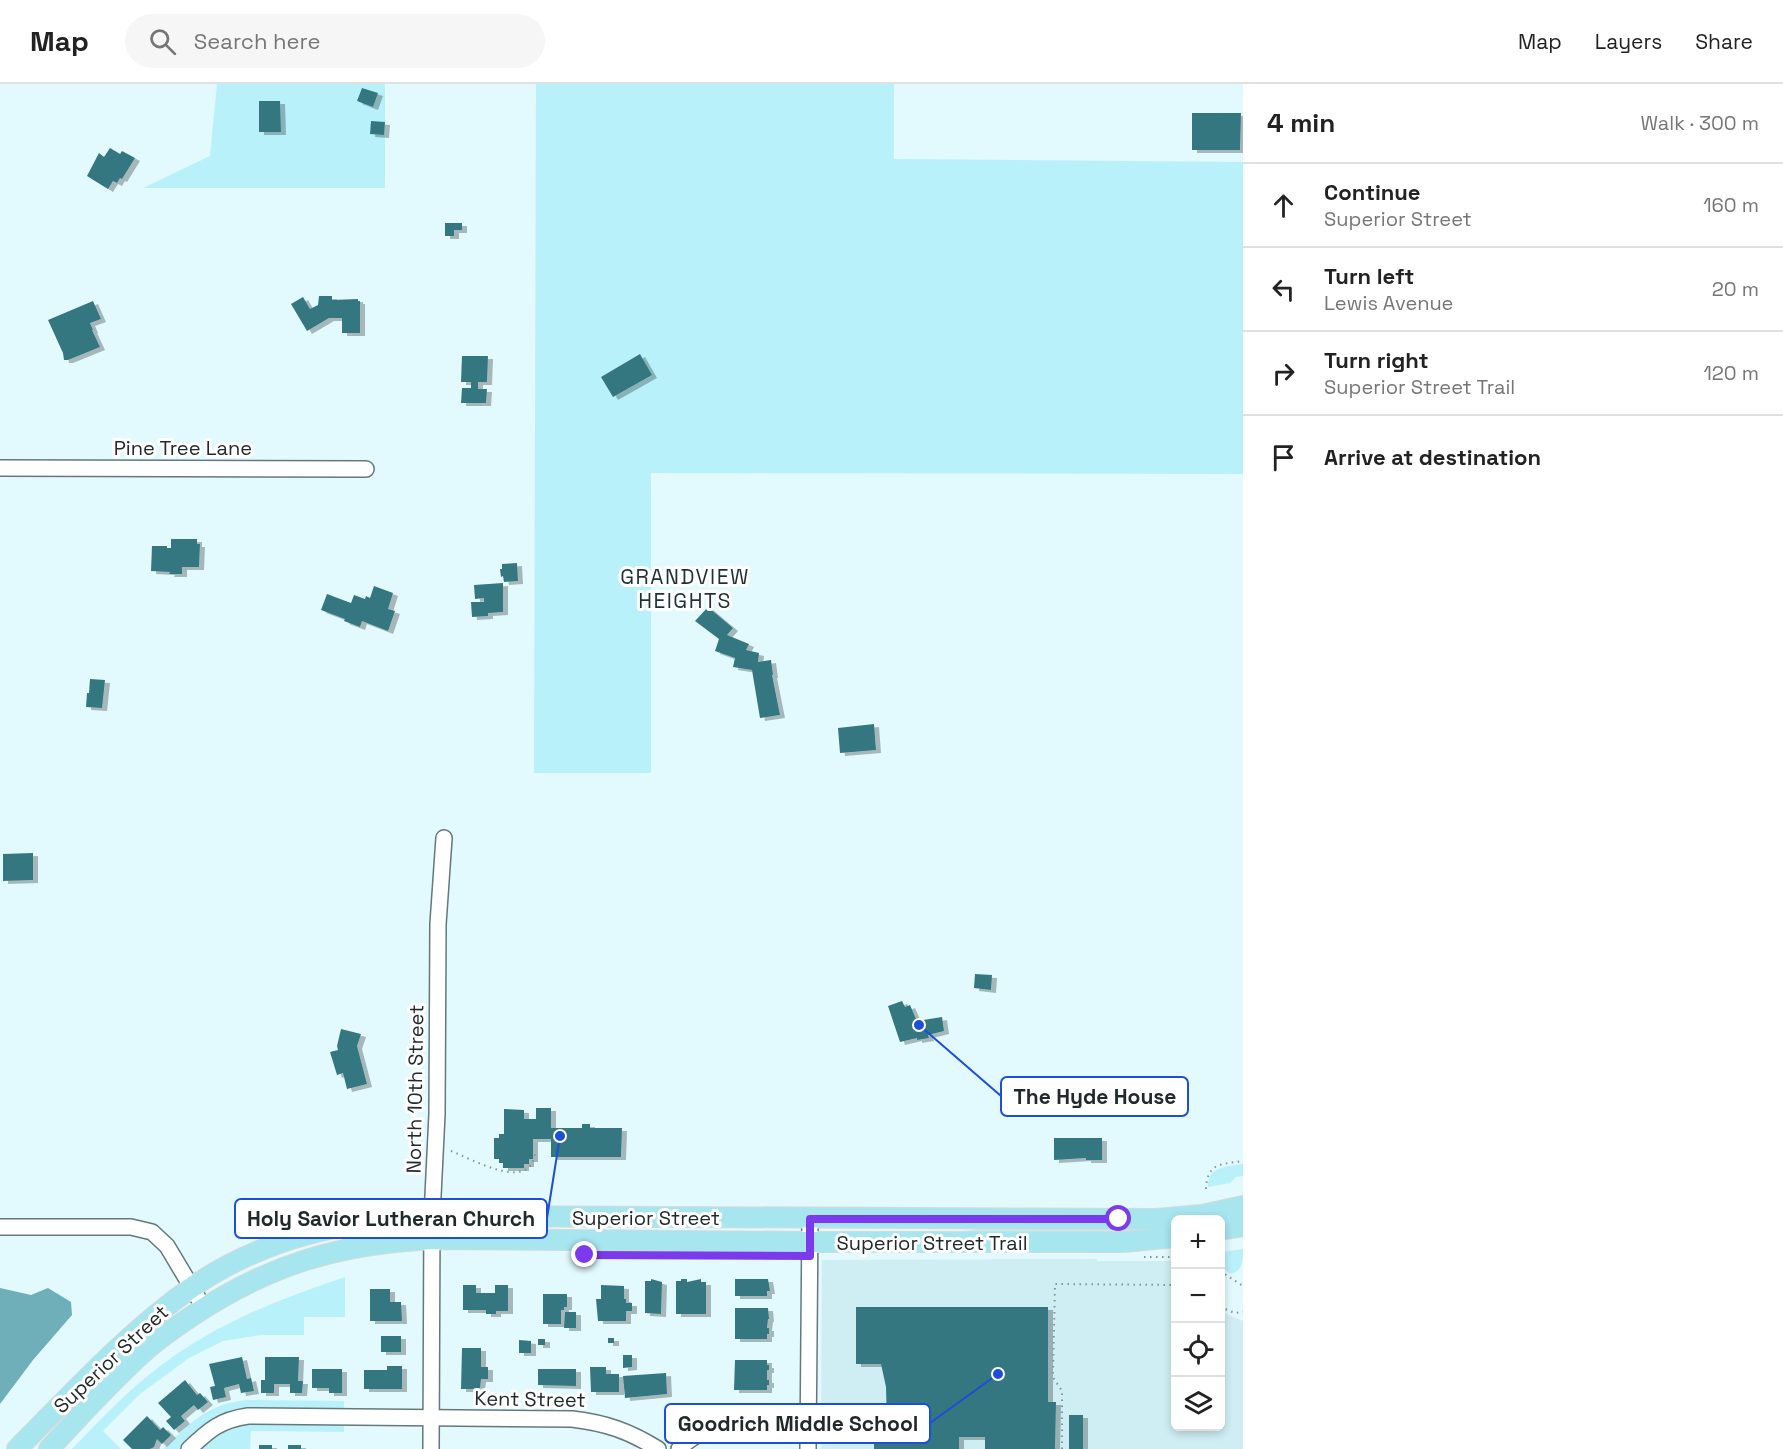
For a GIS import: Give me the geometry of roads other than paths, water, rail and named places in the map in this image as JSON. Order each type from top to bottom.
[{"type":"main road","name":"Superior Street","points":[[17,1449],[122,1344],[192,1288],[240,1260],[330,1228],[397,1217],[432,1216],[1156,1219],[1202,1215],[1243,1206]]},
{"type":"main road","points":[[1225,1229],[1243,1226]]},
{"type":"main road","name":"Superior Street","points":[[49,1449],[144,1352],[169,1332],[236,1288],[267,1273],[338,1250],[432,1239],[1123,1242],[1171,1237]]},
{"type":"street","name":"Pine Tree Lane","points":[[0,468],[366,469]]},
{"type":"street","name":"North 10th Street","points":[[431,1449],[432,1216],[437,1113],[438,924],[444,838]]},
{"type":"street","points":[[808,1449],[810,1219]]},
{"type":"street","points":[[0,1227],[131,1227],[144,1229],[159,1237],[167,1246],[204,1308]]},
{"type":"street","name":"Kent Street","points":[[189,1449],[219,1424],[233,1418],[248,1416],[572,1419],[618,1428],[658,1449]]},
{"type":"street","points":[[679,1449],[694,1436],[711,1427],[730,1422],[808,1420]]},
{"type":"place","name":"The Hyde House","points":[[919,1025]]},
{"type":"place","name":"Holy Savior Lutheran Church","points":[[560,1136]]},
{"type":"place","name":"Goodrich Middle School","points":[[998,1374]]},
{"type":"district","name":"GRANDVIEW HEIGHTS","points":[[685,588]]}]
